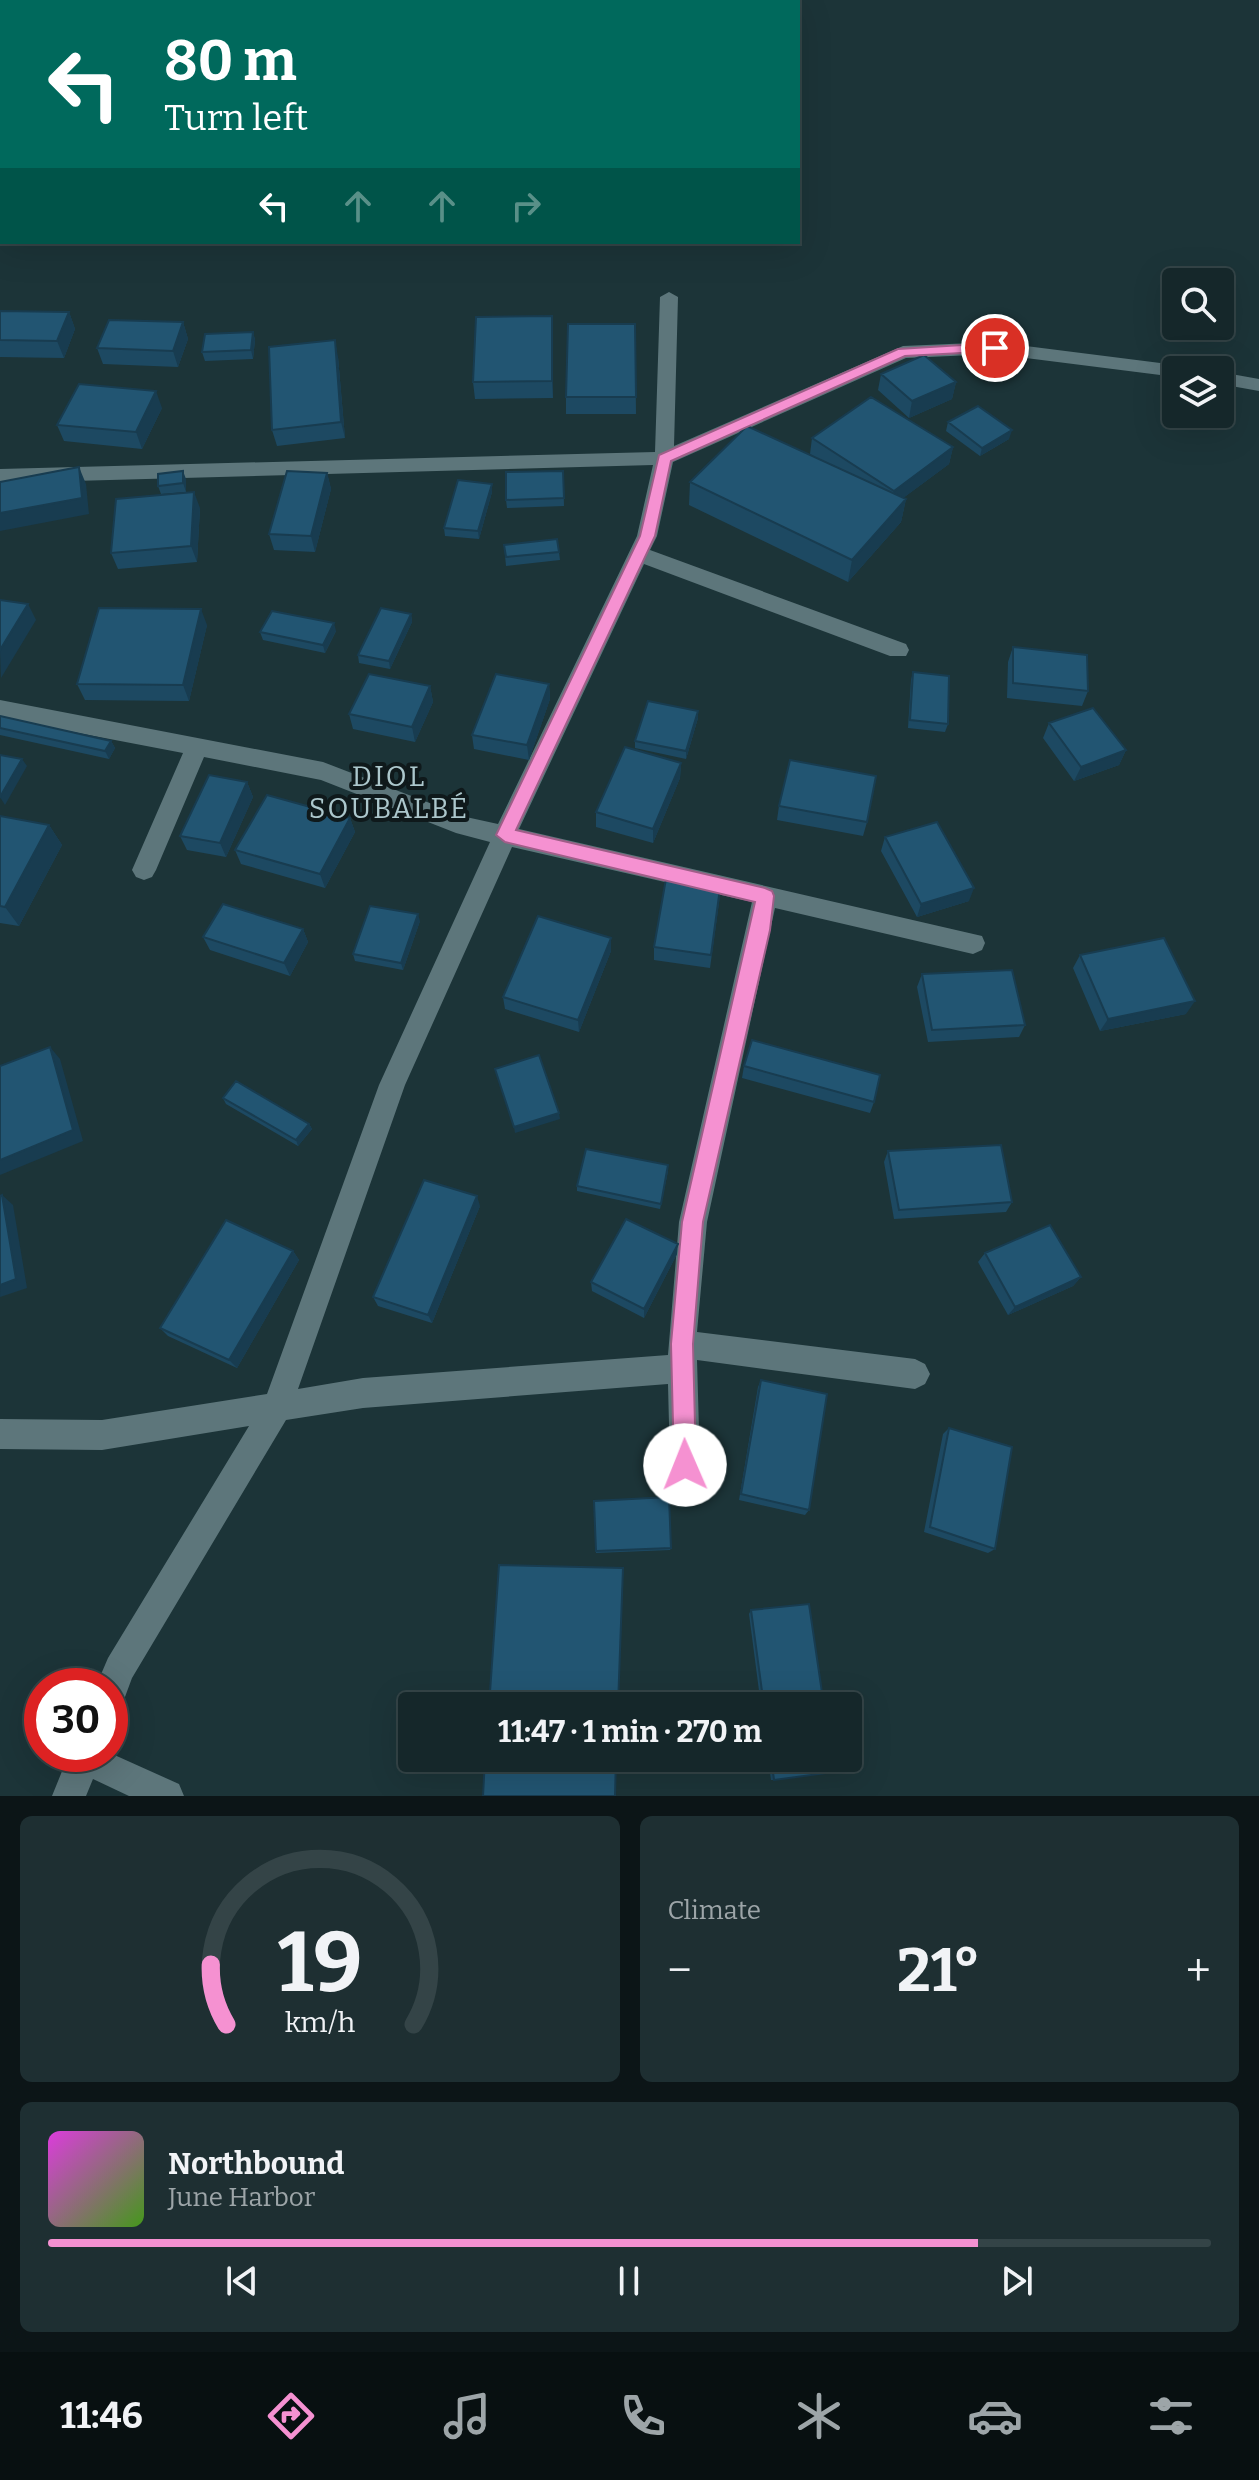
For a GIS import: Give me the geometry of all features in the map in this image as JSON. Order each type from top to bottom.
[{"type":"street","points":[[120,1668],[277,1407],[392,1085],[505,835],[647,536],[664,458],[669,297]]},
{"type":"street","points":[[0,476],[664,458],[903,352],[995,348],[1162,369]]},
{"type":"street","points":[[1234,381],[1259,385]]},
{"type":"street","points":[[639,554],[898,650]]},
{"type":"street","points":[[0,709],[323,771],[464,826],[973,943]]},
{"type":"street","points":[[144,870],[196,749]]},
{"type":"street","points":[[685,1465],[682,1356],[693,1222],[760,930],[765,896]]},
{"type":"street","points":[[0,1434],[102,1435],[363,1393],[682,1356],[915,1374]]},
{"type":"street","points":[[69,1796],[79,1772]]},
{"type":"street","points":[[118,1772],[167,1796]]},
{"type":"building","points":[[0,311],[69,312],[57,341],[0,340]]},
{"type":"building","points":[[552,316],[552,381],[473,382],[476,317]]},
{"type":"building","points":[[109,320],[183,322],[173,351],[97,348]]},
{"type":"building","points":[[568,324],[635,324],[636,397],[566,397]]},
{"type":"building","points":[[253,332],[251,350],[202,352],[205,334]]},
{"type":"building","points":[[335,340],[341,422],[272,430],[269,347]]},
{"type":"building","points":[[924,355],[956,382],[912,401],[881,374]]},
{"type":"building","points":[[79,384],[156,391],[136,432],[57,425]]},
{"type":"building","points":[[871,397],[953,447],[894,491],[812,438]]},
{"type":"building","points":[[978,406],[1012,430],[982,448],[948,422]]},
{"type":"building","points":[[747,426],[906,499],[852,560],[690,482]]},
{"type":"building","points":[[79,467],[82,498],[0,513],[0,482]]},
{"type":"building","points":[[183,471],[183,483],[158,486],[158,474]]},
{"type":"building","points":[[287,471],[327,473],[311,536],[269,534]]},
{"type":"building","points":[[563,471],[564,498],[506,500],[506,472]]},
{"type":"building","points":[[458,480],[492,484],[478,531],[444,528]]},
{"type":"building","points":[[194,492],[191,546],[111,553],[116,499]]},
{"type":"building","points":[[557,539],[559,552],[506,557],[504,545]]},
{"type":"building","points":[[0,600],[28,604],[0,650]]},
{"type":"building","points":[[99,608],[201,609],[183,685],[77,684]]},
{"type":"building","points":[[381,608],[411,614],[389,661],[358,655]]},
{"type":"building","points":[[272,611],[334,623],[323,645],[260,632]]},
{"type":"building","points":[[1013,647],[1087,655],[1088,691],[1013,683]]},
{"type":"building","points":[[913,672],[949,676],[948,724],[910,720]]},
{"type":"building","points":[[369,674],[430,686],[412,727],[349,714]]},
{"type":"building","points":[[496,674],[549,684],[527,745],[472,735]]},
{"type":"building","points":[[648,701],[698,711],[686,751],[635,741]]},
{"type":"building","points":[[1093,708],[1126,750],[1081,767],[1049,723]]},
{"type":"building","points":[[0,716],[111,741],[105,751],[0,728]]},
{"type":"building","points":[[625,747],[681,763],[653,829],[596,812]]},
{"type":"building","points":[[0,755],[22,759],[0,797]]},
{"type":"building","points":[[790,760],[876,776],[867,822],[779,806]]},
{"type":"building","points":[[209,775],[247,782],[220,843],[180,836]]},
{"type":"building","points":[[267,795],[350,818],[320,874],[235,850]]},
{"type":"building","points":[[0,816],[49,825],[5,907],[0,906]]},
{"type":"building","points":[[937,822],[974,888],[921,904],[885,837]]},
{"type":"building","points":[[667,873],[721,881],[711,955],[654,947]]},
{"type":"building","points":[[223,904],[303,929],[284,963],[203,937]]},
{"type":"building","points":[[370,906],[418,914],[401,963],[353,954]]},
{"type":"building","points":[[538,916],[611,938],[578,1020],[503,997]]},
{"type":"building","points":[[1164,938],[1195,1001],[1108,1019],[1080,955]]},
{"type":"building","points":[[1012,970],[1025,1025],[932,1030],[922,974]]},
{"type":"building","points":[[752,1040],[880,1075],[874,1102],[744,1066]]},
{"type":"building","points":[[50,1047],[73,1130],[0,1160],[0,1066]]},
{"type":"building","points":[[539,1055],[559,1113],[514,1127],[495,1069]]},
{"type":"building","points":[[236,1081],[309,1124],[296,1140],[223,1098]]},
{"type":"building","points":[[1001,1145],[1012,1202],[899,1210],[888,1151]]},
{"type":"building","points":[[586,1149],[668,1165],[661,1204],[577,1186]]},
{"type":"building","points":[[424,1180],[477,1196],[428,1315],[373,1297]]},
{"type":"building","points":[[0,1196],[16,1279],[0,1285]]},
{"type":"building","points":[[626,1219],[678,1244],[644,1309],[591,1282]]},
{"type":"building","points":[[226,1220],[293,1251],[229,1360],[160,1328]]},
{"type":"building","points":[[1050,1225],[1081,1277],[1015,1307],[985,1253]]},
{"type":"building","points":[[761,1380],[827,1394],[809,1510],[741,1494]]},
{"type":"building","points":[[949,1428],[1012,1447],[995,1549],[930,1527]]},
{"type":"building","points":[[669,1497],[671,1548],[596,1551],[594,1501]]},
{"type":"building","points":[[499,1565],[623,1568],[619,1692],[490,1692]]},
{"type":"building","points":[[809,1604],[822,1692],[762,1692],[751,1610]]},
{"type":"building","points":[[484,1772],[616,1772],[615,1796],[483,1796]]},
{"type":"building","points":[[773,1772],[834,1772],[774,1780]]},
{"type":"district","name":"DIOL SOUBALBÉ","points":[[389,792]]},
{"type":"route","points":[[685,1465],[682,1344],[693,1222],[760,930],[765,896],[505,835],[647,536],[664,458],[903,352],[995,348]]}]
